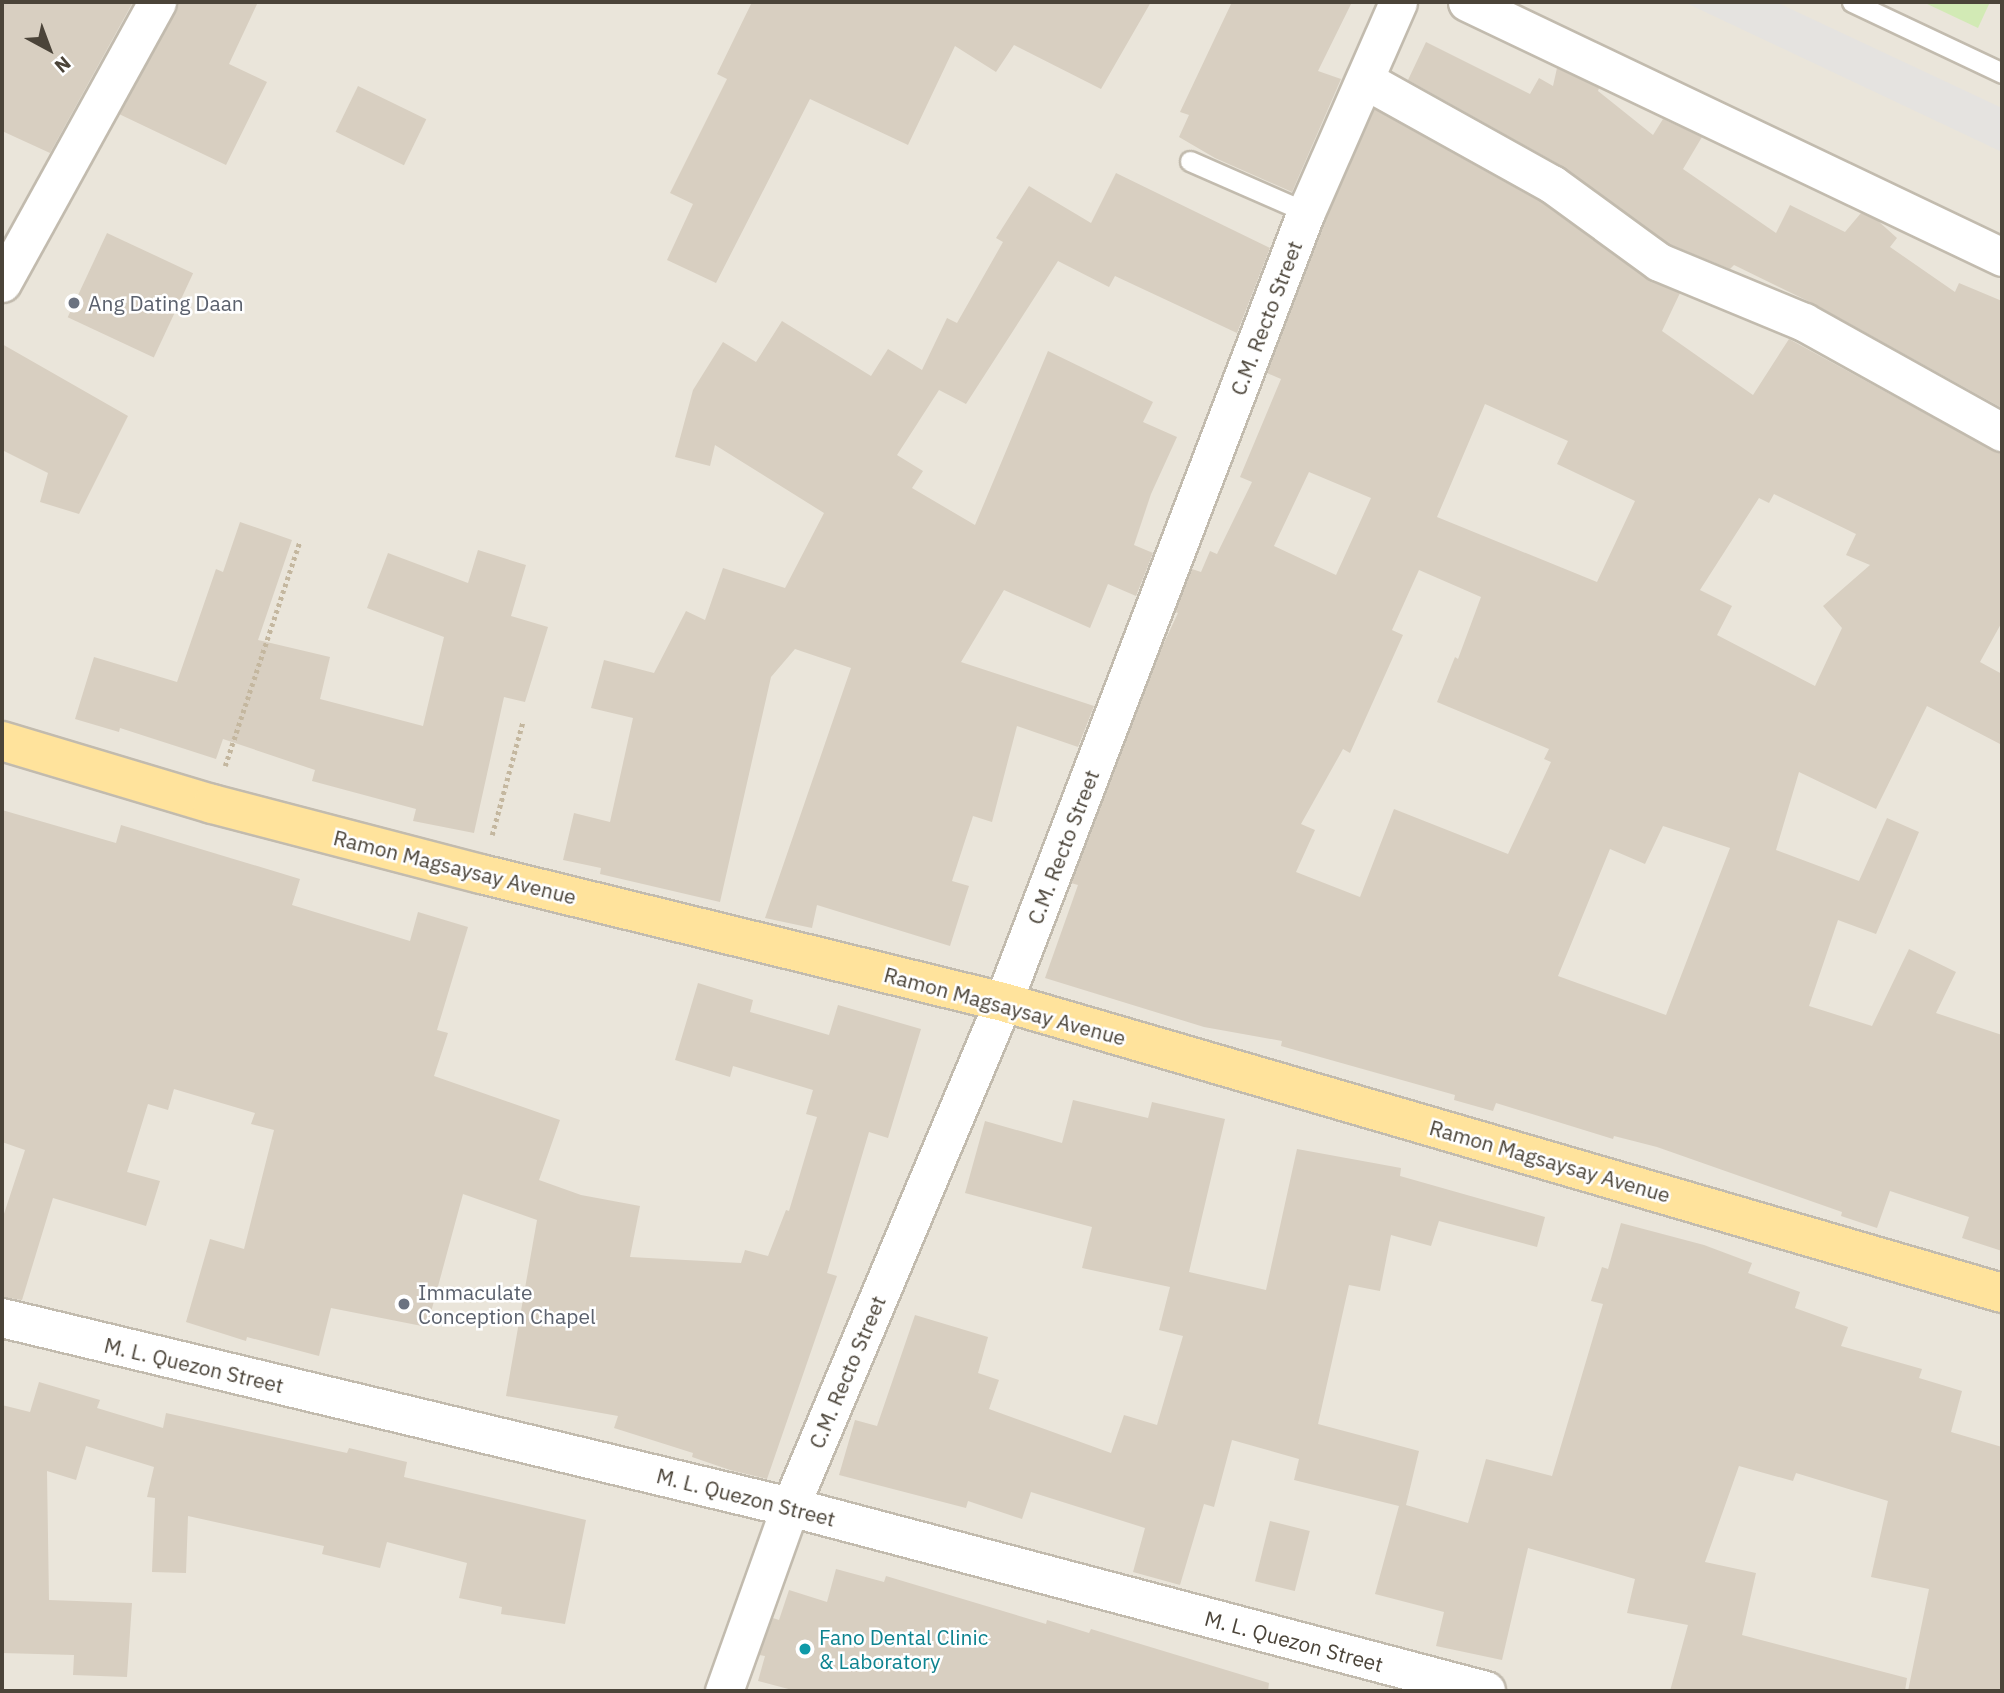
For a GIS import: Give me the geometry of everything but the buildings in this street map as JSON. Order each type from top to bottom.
[{"type":"main road","name":"Ramon Magsaysay Avenue","points":[[2,741],[212,804],[481,874],[1003,1002],[2002,1293]]},
{"type":"street","points":[[2,283],[157,2]]},
{"type":"street","name":"C.M. Recto Street","points":[[724,1691],[790,1507],[1003,1002],[1306,212],[1398,2]]},
{"type":"street","points":[[1467,2],[2002,257]]},
{"type":"street","points":[[1365,80],[1552,184],[1659,262],[1804,322],[2002,432]]},
{"type":"street","name":"M. L. Quezon Street","points":[[2,1318],[790,1507],[1486,1691]]},
{"type":"lane","points":[[1852,2],[2000,67]]},
{"type":"lane","points":[[1190,161],[1306,212]]},
{"type":"path","points":[[212,804],[300,541]]},
{"type":"path","points":[[481,874],[523,721]]},
{"type":"shaded area","points":[[2,2],[2002,2],[2002,1691],[2,1691]]},
{"type":"shaded area","points":[[1684,2],[1776,2],[2002,108],[2002,152]]},
{"type":"green space","points":[[1923,2],[1990,2],[1978,28]]},
{"type":"place","name":"Ang Dating Daan","points":[[74,303]]},
{"type":"place","name":"Immaculate Conception Chapel","points":[[404,1304]]},
{"type":"place","name":"Fano Dental Clinic & Laboratory","points":[[805,1649]]}]
